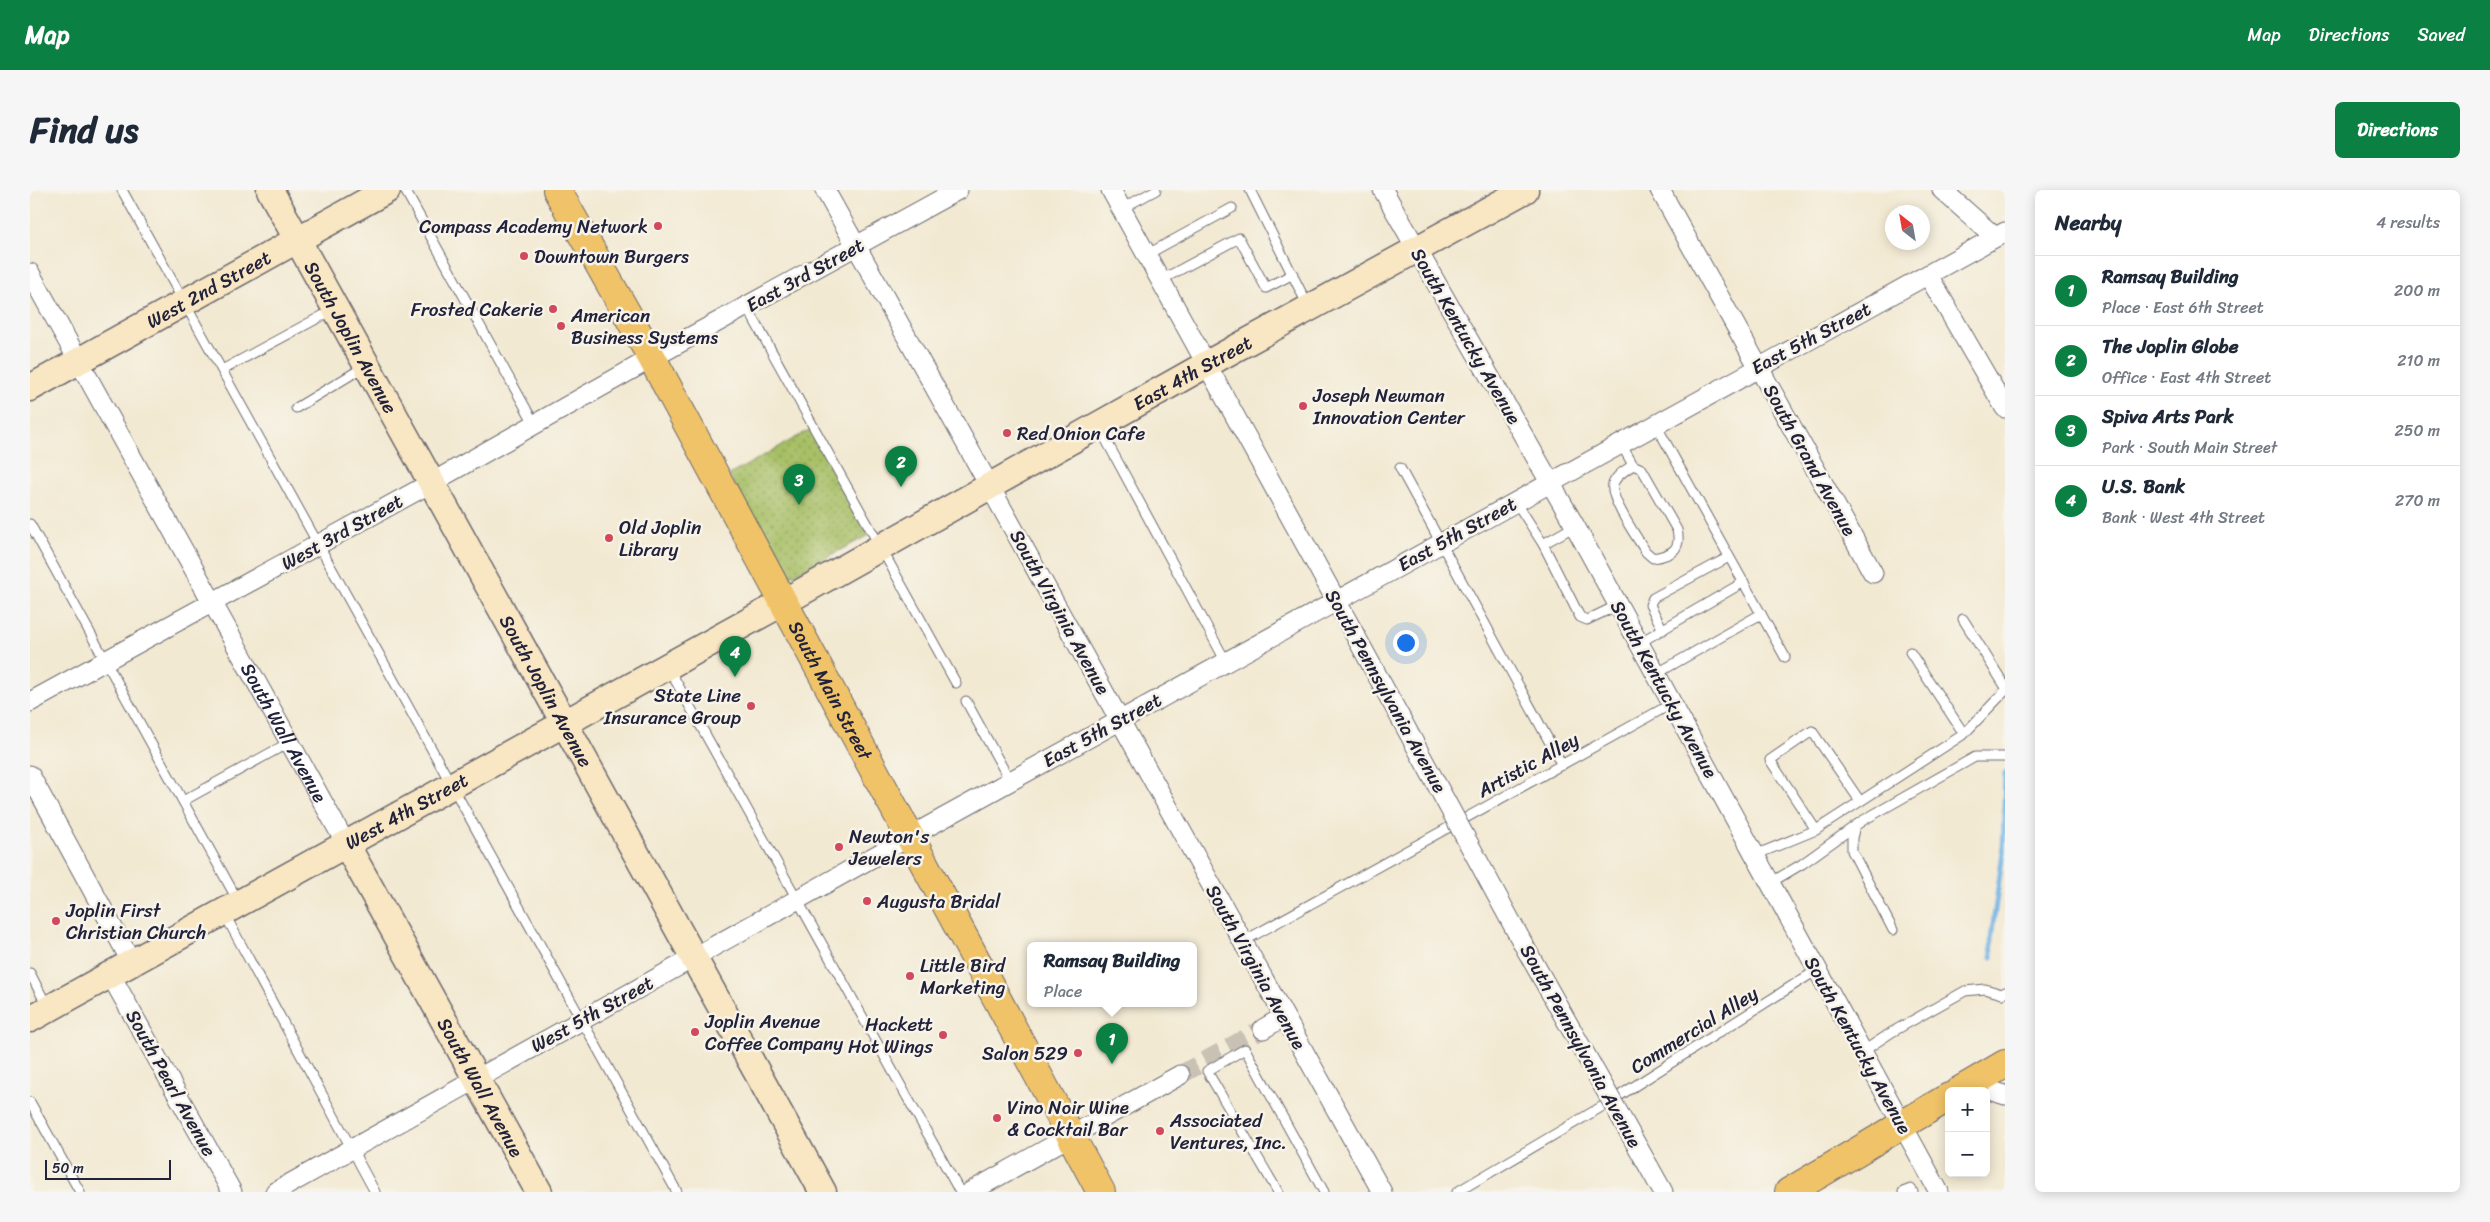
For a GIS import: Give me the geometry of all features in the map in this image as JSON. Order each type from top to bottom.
[{"type":"main road","name":"South Main Street","points":[[557,190],[652,358],[782,603],[1101,1192]]},
{"type":"main road","points":[[1970,1085],[2005,1064]]},
{"type":"main road","points":[[1789,1192],[1945,1099]]},
{"type":"street","name":"South Joplin Avenue","points":[[270,190],[823,1192]]},
{"type":"street","name":"West 2nd Street","points":[[30,388],[386,190]]},
{"type":"street","name":"South Virginia Avenue","points":[[825,190],[1283,1017],[1382,1192]]},
{"type":"street","name":"East 3rd Street","points":[[652,358],[958,190]]},
{"type":"street","name":"South Pennsylvania Avenue","points":[[1110,190],[1527,951],[1663,1192]]},
{"type":"street","name":"South Kentucky Avenue","points":[[1383,190],[1575,526],[1939,1192]]},
{"type":"street","name":"East 4th Street","points":[[782,603],[1207,364],[1526,190]]},
{"type":"street","name":"South Grand Avenue","points":[[1660,190],[1873,573]]},
{"type":"street","points":[[1942,190],[2000,235]]},
{"type":"street","name":"East 5th Street","points":[[909,837],[2000,235]]},
{"type":"street","name":"South Wall Avenue","points":[[30,273],[539,1192]]},
{"type":"street","points":[[1928,275],[2005,408]]},
{"type":"street","name":"West 3rd Street","points":[[30,702],[319,545],[652,358]]},
{"type":"street","name":"West 4th Street","points":[[39,1014],[782,603]]},
{"type":"street","name":"South Pearl Avenue","points":[[30,775],[121,968],[232,1192]]},
{"type":"street","name":"West 5th Street","points":[[275,1192],[909,837]]},
{"type":"street","points":[[1263,1029],[1283,1017]]},
{"type":"street","points":[[970,1192],[1180,1075]]},
{"type":"street","points":[[1970,1085],[2005,1095]]},
{"type":"lane","points":[[122,190],[677,1192]]},
{"type":"lane","points":[[405,190],[535,425]]},
{"type":"lane","points":[[1121,209],[1156,190]]},
{"type":"lane","points":[[1250,190],[1309,308]]},
{"type":"lane","points":[[1146,255],[1232,208]]},
{"type":"lane","points":[[1161,280],[1239,238],[1266,288],[1293,274]]},
{"type":"lane","points":[[746,307],[956,683]]},
{"type":"lane","points":[[222,370],[335,308]]},
{"type":"lane","points":[[296,408],[367,366]]},
{"type":"lane","points":[[1098,425],[1226,662]]},
{"type":"lane","points":[[1656,425],[1785,657]]},
{"type":"lane","points":[[1621,444],[1633,465],[1642,469],[1676,530],[1679,540],[1676,548],[1663,556],[1653,558],[1646,552],[1614,498],[1612,486],[1617,477],[1633,465]]},
{"type":"lane","points":[[1400,468],[1562,764]]},
{"type":"lane","points":[[1516,502],[1543,544],[1580,617],[1587,620],[1618,605]]},
{"type":"lane","points":[[30,524],[183,801],[231,908],[374,1192]]},
{"type":"lane","points":[[1543,544],[1575,526]]},
{"type":"lane","points":[[1663,630],[1650,605],[1653,598],[1729,557]]},
{"type":"lane","points":[[1639,644],[1744,582]]},
{"type":"lane","points":[[1656,674],[1761,614]]},
{"type":"lane","points":[[1963,618],[2005,686]]},
{"type":"lane","points":[[1910,652],[1964,734]]},
{"type":"lane","points":[[667,666],[960,1192]]},
{"type":"lane","points":[[1755,855],[1816,830],[1964,734],[2005,691]]},
{"type":"lane","points":[[966,701],[1010,781]]},
{"type":"lane","name":"Artistic Alley","points":[[1242,942],[1673,704]]},
{"type":"lane","points":[[1816,830],[1770,760],[1812,731],[1860,801]]},
{"type":"lane","points":[[183,801],[290,742]]},
{"type":"lane","points":[[1770,883],[1802,864],[1855,826],[1975,757],[2002,757]]},
{"type":"lane","points":[[1855,826],[1852,838],[1852,851],[1893,930]]},
{"type":"lane","name":"Commercial Alley","points":[[1457,1192],[1608,1104],[1818,970]]},
{"type":"lane","points":[[30,973],[39,1014]]},
{"type":"lane","points":[[1862,1052],[1892,1032],[1965,991],[1985,989],[2002,994],[2005,992]]},
{"type":"lane","points":[[1278,1192],[1207,1071],[1245,1049],[1324,1192]]},
{"type":"lane","points":[[30,1102],[80,1192]]},
{"type":"lane","points":[[1903,1192],[1911,1189],[1913,1192]]},
{"type":"green space","points":[[811,429],[869,535],[789,577],[784,574],[729,475]]},
{"type":"waterway","points":[[1992,957],[1991,939],[2003,852],[2005,773]]},
{"type":"tunnel","points":[[1180,1075],[1263,1029]]},
{"type":"place","name":"Compass Academy Network","points":[[658,226]]},
{"type":"place","name":"Downtown Burgers","points":[[524,256]]},
{"type":"place","name":"Frosted Cakerie","points":[[553,309]]},
{"type":"place","name":"American Business Systems","points":[[561,326]]},
{"type":"place","name":"Joseph Newman Innovation Center","points":[[1303,406]]},
{"type":"place","name":"Red Onion Cafe","points":[[1007,433]]},
{"type":"place","name":"The Joplin Globe","points":[[901,487]]},
{"type":"place","name":"Spiva Arts Park","points":[[799,505]]},
{"type":"place","name":"Old Joplin Library","points":[[609,538]]},
{"type":"place","name":"U.S. Bank","points":[[735,677]]},
{"type":"place","name":"State Line Insurance Group","points":[[751,706]]},
{"type":"place","name":"Newton's Jewelers","points":[[839,847]]},
{"type":"place","name":"Augusta Bridal","points":[[867,901]]},
{"type":"place","name":"Joplin First Christian Church","points":[[56,921]]},
{"type":"place","name":"Little Bird Marketing","points":[[910,976]]},
{"type":"place","name":"Joplin Avenue Coffee Company","points":[[695,1032]]},
{"type":"place","name":"Hackett Hot Wings","points":[[943,1035]]},
{"type":"place","name":"Salon 529","points":[[1078,1053]]},
{"type":"place","name":"Ramsay Building","points":[[1112,1064]]},
{"type":"place","name":"Vino Noir Wine & Cocktail Bar","points":[[997,1118]]},
{"type":"place","name":"Associated Ventures, Inc.","points":[[1160,1131]]}]
